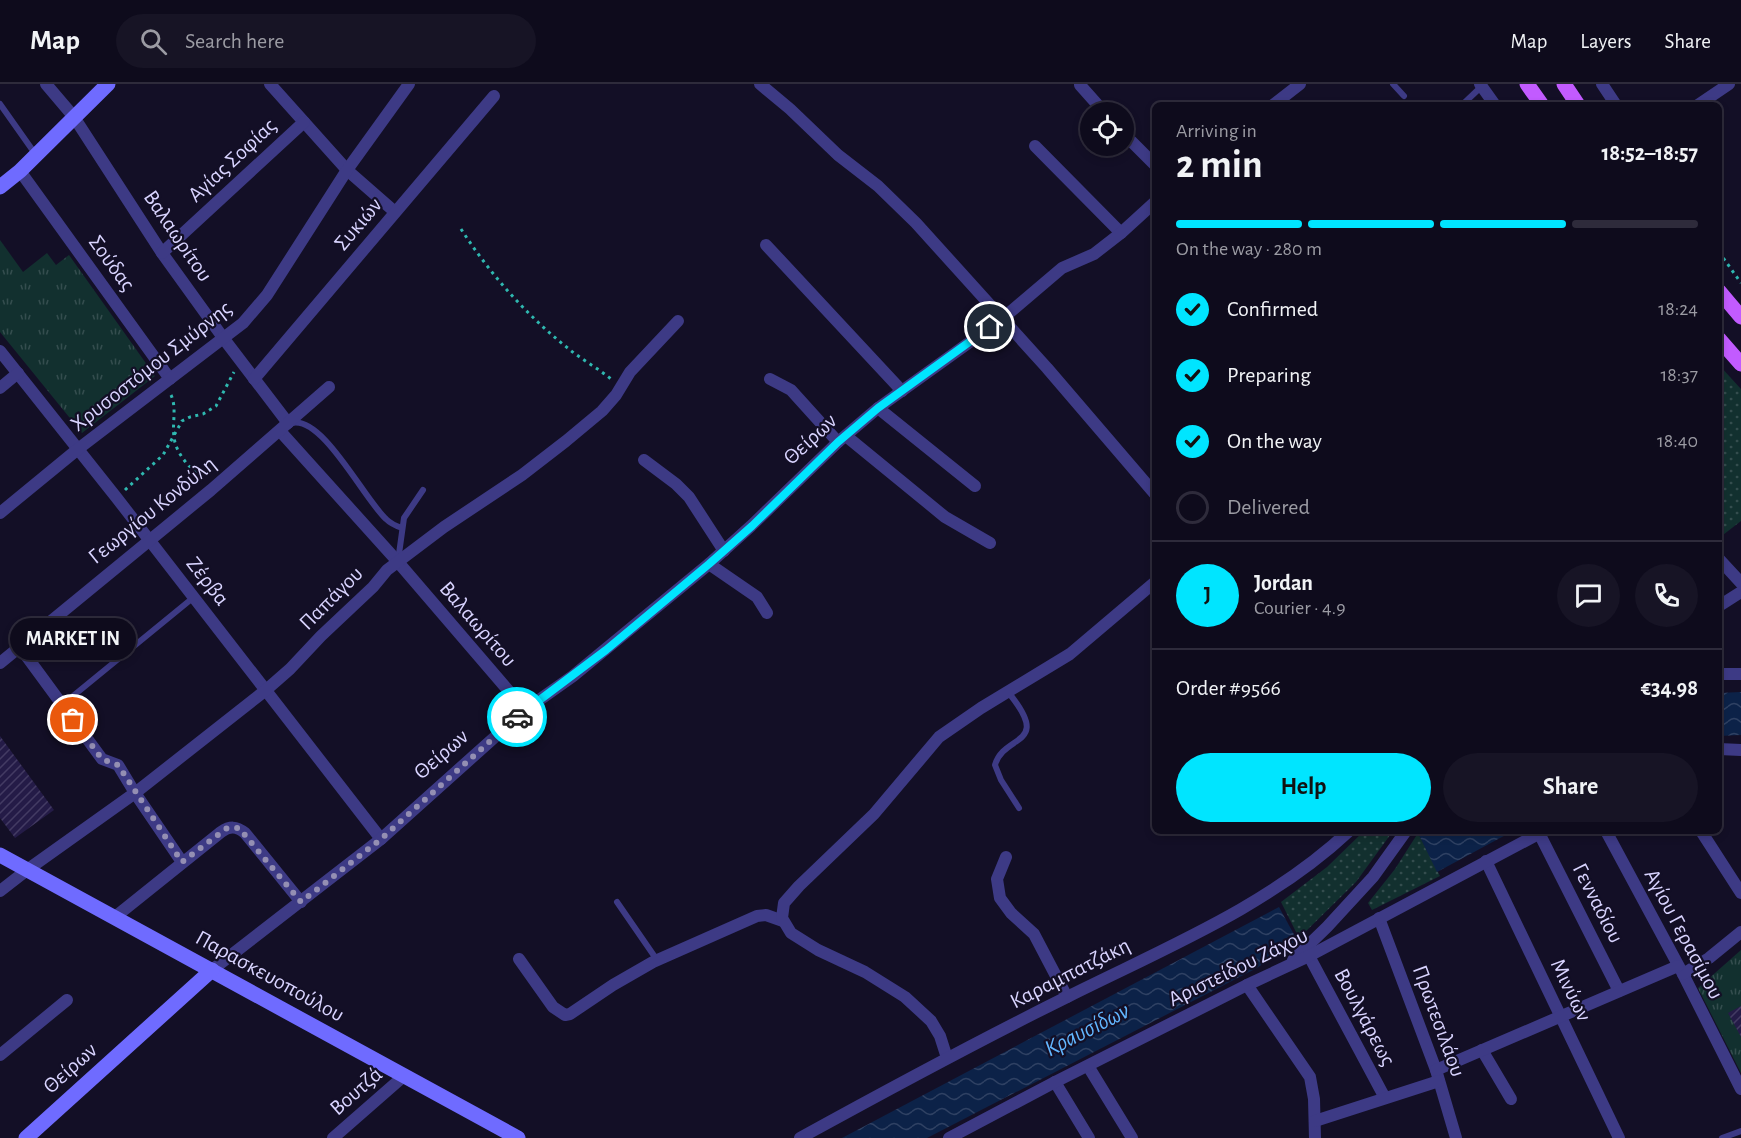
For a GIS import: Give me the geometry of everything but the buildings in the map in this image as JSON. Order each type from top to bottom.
[{"type":"main road","points":[[1527,84],[1540,102]]},
{"type":"main road","points":[[1564,84],[1576,102]]},
{"type":"main road","points":[[1722,295],[1741,317]]},
{"type":"main road","points":[[1722,342],[1741,364]]},
{"type":"street","name":"Βαλαωρίτου","points":[[46,84],[74,117],[162,252],[254,379],[284,427],[525,710]]},
{"type":"street","points":[[2,182],[21,171],[108,84]]},
{"type":"street","points":[[270,84],[347,170],[395,212]]},
{"type":"street","name":"Χρυσοστόμου Σμύρνης","points":[[0,513],[78,449],[224,339],[243,322],[267,295],[347,170],[409,84]]},
{"type":"street","points":[[760,84],[838,155],[900,207],[1002,319],[1152,491]]},
{"type":"street","points":[[1277,102],[1300,84]]},
{"type":"street","points":[[1602,84],[1614,102]]},
{"type":"street","points":[[1080,85],[1095,102]]},
{"type":"street","points":[[1481,85],[1493,102]]},
{"type":"street","points":[[1702,102],[1725,86]]},
{"type":"street","points":[[1713,102],[1725,86]]},
{"type":"street","name":"Συκιών","points":[[254,379],[494,96]]},
{"type":"street","name":"Αγίας Σοφίας","points":[[162,252],[304,122]]},
{"type":"street","points":[[1134,144],[1152,162]]},
{"type":"street","points":[[1035,146],[1121,233]]},
{"type":"street","name":"Σούδας","points":[[21,171],[167,382]]},
{"type":"street","name":"Θείρων","points":[[26,1138],[212,970],[381,839],[525,710],[573,676],[709,564],[878,408],[1002,319],[1062,268],[1094,254],[1152,205]]},
{"type":"street","points":[[766,245],[902,391]]},
{"type":"street","name":"Παπάγου","points":[[0,891],[135,793],[266,690],[373,587],[387,570],[444,527],[522,475],[602,411],[616,395],[630,372],[678,321]]},
{"type":"street","name":"Ζέρβα","points":[[0,351],[381,839]]},
{"type":"street","points":[[0,388],[18,374]]},
{"type":"street","points":[[770,379],[791,390],[842,439],[945,517],[990,543]]},
{"type":"street","name":"Γεωργίου Κονδύλη","points":[[0,663],[212,490],[329,387]]},
{"type":"street","points":[[878,408],[975,486]]},
{"type":"street","points":[[644,460],[689,497],[724,551]]},
{"type":"street","points":[[1722,562],[1741,583]]},
{"type":"street","points":[[709,564],[757,597],[767,613]]},
{"type":"street","points":[[947,1058],[940,1036],[931,1021],[920,1010],[889,985],[818,950],[791,933],[783,921],[783,907],[792,894],[874,814],[939,737],[1070,654],[1152,585]]},
{"type":"street","points":[[1722,604],[1741,592]]},
{"type":"street","points":[[19,646],[102,759],[118,765],[182,862]]},
{"type":"street","points":[[1722,674],[1741,674]]},
{"type":"street","points":[[1722,749],[1741,750]]},
{"type":"street","points":[[115,917],[182,862],[227,828],[233,827],[245,833],[301,902]]},
{"type":"street","name":"Καραμπατζάκη","points":[[800,1138],[947,1058],[1207,927],[1300,872],[1345,834]]},
{"type":"street","points":[[1274,972],[1296,957],[1343,909],[1381,867],[1404,834]]},
{"type":"street","name":"Αριστείδου Ζάχου","points":[[950,1138],[1055,1082],[1309,956],[1538,834]]},
{"type":"street","name":"Γενναδίου","points":[[1543,834],[1619,991]]},
{"type":"street","name":"Αγίου Γερασίμου","points":[[1608,834],[1741,1089]]},
{"type":"street","points":[[1703,834],[1741,893]]},
{"type":"street","name":"Παρασκευοπούλου","points":[[0,855],[518,1138]]},
{"type":"street","points":[[1006,857],[997,879],[1000,898],[1011,913],[1034,934],[1067,997]]},
{"type":"street","name":"Μινύων","points":[[1486,861],[1618,1138]]},
{"type":"street","points":[[519,959],[553,1007],[566,1015],[657,960],[757,916],[766,915],[783,921]]},
{"type":"street","name":"Πρωτεσιλάου","points":[[1379,918],[1437,1075],[1456,1138]]},
{"type":"street","points":[[1315,1120],[1385,1098],[1437,1075],[1482,1050],[1560,1016],[1619,991],[1709,958],[1741,932]]},
{"type":"street","name":"Βουλγάρεως","points":[[1309,956],[1385,1098]]},
{"type":"street","points":[[1247,985],[1310,1077],[1316,1138]]},
{"type":"street","points":[[0,1055],[67,1000]]},
{"type":"street","points":[[1482,1050],[1510,1099]]},
{"type":"street","points":[[1088,1066],[1132,1138]]},
{"type":"street","name":"Βουτζά","points":[[333,1138],[405,1075]]},
{"type":"street","points":[[1055,1082],[1089,1138]]},
{"type":"lane","points":[[1393,84],[1404,96]]},
{"type":"lane","points":[[1465,102],[1481,85]]},
{"type":"lane","points":[[0,104],[36,155]]},
{"type":"lane","points":[[284,427],[298,422],[311,427],[340,459],[384,518],[402,528]]},
{"type":"lane","points":[[398,562],[402,528],[407,511],[423,490]]},
{"type":"lane","points":[[62,705],[194,597]]},
{"type":"lane","points":[[1008,692],[1020,707],[1026,733],[1023,738],[999,755],[995,765],[1001,780],[1019,808]]},
{"type":"lane","points":[[616,902],[657,960]]},
{"type":"lane","points":[[1722,1138],[1741,1131]]},
{"type":"path","points":[[461,229],[478,255],[498,279],[548,332],[621,386]]},
{"type":"path","points":[[1722,256],[1741,283]]},
{"type":"path","points":[[116,497],[158,460],[182,421],[203,414],[216,406],[233,372],[242,363]]},
{"type":"path","points":[[167,382],[173,398],[174,437],[178,451],[212,490]]},
{"type":"green space","points":[[0,240],[23,272],[47,253],[56,265],[69,255],[155,376],[82,433],[0,332]]},
{"type":"green space","points":[[1722,368],[1741,389],[1741,521],[1722,536]]},
{"type":"green space","points":[[1361,834],[1391,834],[1356,882],[1299,938],[1281,902],[1327,867]]},
{"type":"green space","points":[[1419,834],[1440,876],[1372,910],[1368,903]]},
{"type":"green space","points":[[1741,950],[1741,1073],[1698,988]]},
{"type":"water","points":[[1741,692],[1741,735],[1722,736],[1722,693]]},
{"type":"water","points":[[1418,834],[1507,834],[1437,872]]},
{"type":"water","name":"Κραυσίδων","points":[[1279,907],[1297,940],[1257,968],[927,1138],[842,1138]]},
{"type":"way so far","points":[[73,720],[102,759],[118,765],[182,862],[227,828],[239,828],[301,902],[381,839],[517,717]]},
{"type":"place","name":"MARKET IN","points":[[73,720]]},
{"type":"route","points":[[517,717],[606,650],[709,564],[752,526],[838,442],[878,408],[990,327]]}]
